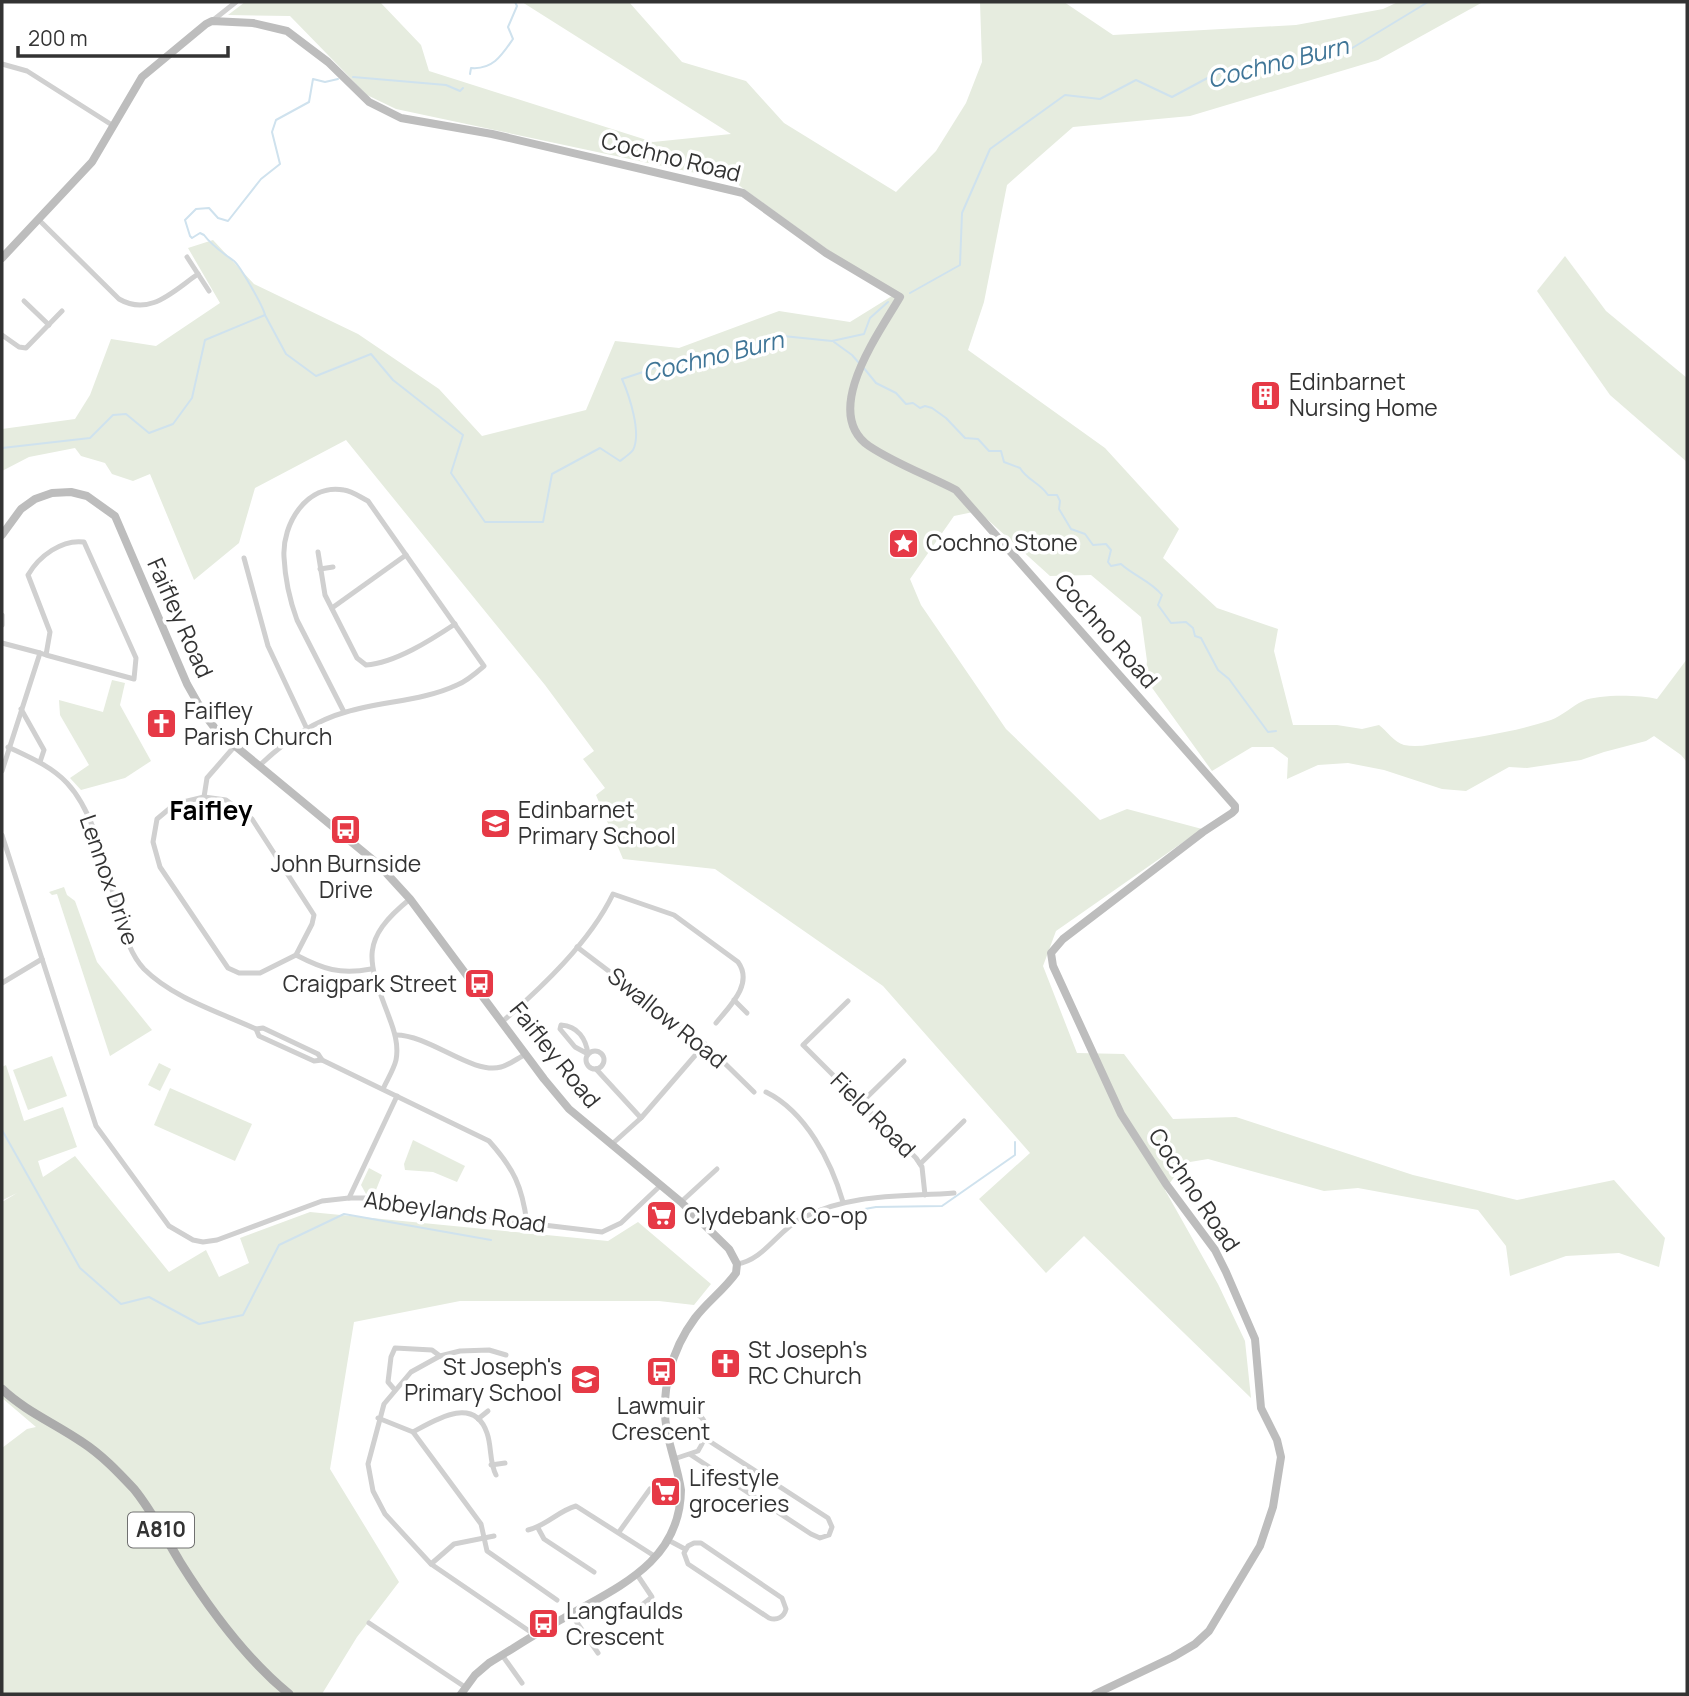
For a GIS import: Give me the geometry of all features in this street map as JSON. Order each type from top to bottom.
[{"type":"main road","name":"A810","points":[[3,1393],[82,1442],[118,1472],[152,1515],[181,1564],[231,1634],[252,1660],[289,1694]]},
{"type":"street","points":[[2,258],[92,162],[142,77],[191,34],[236,2]]},
{"type":"street","name":"Cochno Road","points":[[212,21],[253,23],[287,31],[319,54],[369,102],[401,118],[492,134],[743,193],[825,253],[900,297],[861,364],[851,414],[862,439],[901,463],[956,490],[1235,806],[1235,810],[1063,939],[1051,953],[1053,966],[1121,1114],[1166,1184],[1215,1250],[1251,1327],[1255,1339],[1261,1408],[1281,1457],[1273,1507],[1260,1546],[1209,1631],[1195,1644],[1173,1657],[1095,1694]]},
{"type":"street","points":[[2,64],[27,71],[112,125]]},
{"type":"street","points":[[38,219],[119,299],[130,305],[144,307],[156,302],[198,274]]},
{"type":"street","points":[[187,257],[209,291]]},
{"type":"street","points":[[24,301],[49,325]]},
{"type":"street","points":[[2,335],[19,347],[26,348],[62,311]]},
{"type":"street","points":[[259,766],[274,751],[307,729],[344,712],[434,694],[460,684],[484,666],[368,501],[346,490],[331,489],[302,503],[289,525],[284,555],[292,605],[344,712]]},
{"type":"street","name":"Faifley Road","points":[[2,535],[21,509],[35,499],[52,493],[71,492],[87,496],[115,516],[191,692],[217,731],[378,864],[410,900],[569,1109],[681,1202],[729,1249],[737,1264]]},
{"type":"street","points":[[2,643],[43,654],[134,679],[136,658],[84,542],[72,541],[54,549],[32,568],[29,575],[50,632],[43,654],[21,709],[2,771]]},
{"type":"street","points":[[318,552],[325,595],[357,658],[366,665],[376,664],[429,641],[455,624]]},
{"type":"street","points":[[332,608],[406,555]]},
{"type":"street","points":[[244,558],[268,646],[307,729]]},
{"type":"street","points":[[320,569],[333,567]]},
{"type":"street","points":[[2,615],[2,625]]},
{"type":"street","points":[[21,709],[44,750],[40,762]]},
{"type":"street","name":"Lennox Drive","points":[[8,747],[40,762],[66,782],[82,802],[101,851],[127,943],[142,967],[178,993],[256,1030],[259,1036],[314,1061],[321,1060],[489,1141],[508,1161],[517,1179],[527,1223]]},
{"type":"street","points":[[204,797],[208,778],[234,747]]},
{"type":"street","points":[[204,797],[226,800],[252,819],[314,915],[296,955],[260,974],[239,973],[229,968],[160,867],[153,842],[156,819],[165,810],[175,804],[204,797]]},
{"type":"street","name":"Abbeylands Road","points":[[2,835],[96,1126],[169,1226],[194,1240],[217,1240],[322,1201],[349,1198],[371,1198],[527,1223],[593,1231],[609,1230],[621,1223],[661,1185]]},
{"type":"street","points":[[502,1021],[548,980],[577,947],[613,894],[674,915],[734,958],[741,967],[744,979],[734,1000],[716,1023]]},
{"type":"street","points":[[383,1089],[396,1059],[396,1035],[371,969],[373,945],[377,931],[410,900]]},
{"type":"street","name":"Swallow Road","points":[[577,947],[705,1044],[754,1092]]},
{"type":"street","points":[[296,955],[325,970],[355,972],[371,969]]},
{"type":"street","points":[[2,984],[42,959]]},
{"type":"street","points":[[734,1000],[747,1013]]},
{"type":"street","name":"Field Road","points":[[848,1001],[803,1045],[920,1164],[925,1195]]},
{"type":"street","points":[[588,1054],[575,1047],[559,1026],[567,1026],[586,1041],[588,1054],[587,1063],[596,1069],[641,1118]]},
{"type":"street","points":[[396,1035],[410,1035],[484,1068],[501,1068],[526,1054]]},
{"type":"street","points":[[611,1145],[641,1118],[705,1044]]},
{"type":"street","points":[[588,1054],[595,1051],[603,1055],[603,1064],[596,1069]]},
{"type":"street","points":[[861,1103],[904,1061]]},
{"type":"street","points":[[766,1092],[787,1105],[815,1140],[834,1176],[842,1202]]},
{"type":"street","points":[[349,1198],[397,1096]]},
{"type":"street","points":[[920,1164],[964,1121]]},
{"type":"street","points":[[681,1202],[717,1170]]},
{"type":"street","points":[[369,1623],[463,1690],[489,1662],[638,1576],[668,1541],[681,1500],[680,1480],[665,1409],[670,1368],[682,1336],[700,1311],[730,1281],[736,1273],[737,1264],[756,1256],[797,1221],[842,1202],[880,1196],[954,1193]]},
{"type":"street","points":[[394,1389],[388,1382],[391,1356],[396,1348],[432,1350],[440,1356]]},
{"type":"street","points":[[506,1355],[483,1350],[460,1351],[440,1356],[411,1372],[384,1404],[368,1464],[373,1491],[385,1514],[431,1564],[535,1634]]},
{"type":"street","points":[[665,1409],[684,1408],[695,1412],[705,1424],[706,1439],[698,1451],[674,1459]]},
{"type":"street","points":[[478,1419],[488,1411]]},
{"type":"street","points":[[413,1432],[450,1413],[464,1413],[478,1419],[487,1433],[491,1465],[496,1475]]},
{"type":"street","points":[[379,1418],[413,1432],[481,1524],[487,1551],[557,1600]]},
{"type":"street","points":[[691,1455],[811,1534],[820,1538],[829,1535],[832,1527],[828,1518],[706,1439]]},
{"type":"street","points":[[491,1465],[505,1464]]},
{"type":"street","points":[[619,1532],[650,1489]]},
{"type":"street","points":[[528,1530],[538,1528],[567,1508],[576,1506],[656,1557]]},
{"type":"street","points":[[538,1528],[544,1539],[594,1572]]},
{"type":"street","points":[[431,1564],[454,1544],[494,1536]]},
{"type":"street","points":[[668,1541],[685,1549]]},
{"type":"street","points":[[691,1544],[701,1544],[782,1598],[786,1609],[783,1616],[769,1618],[691,1566],[684,1557],[685,1549],[691,1544]]},
{"type":"street","points":[[627,1617],[652,1597],[638,1576]]},
{"type":"street","points":[[571,1614],[598,1653]]},
{"type":"street","points":[[502,1655],[522,1683]]},
{"type":"shaded area","points":[[245,2],[380,2],[421,45],[429,71],[653,142],[731,134],[522,2],[629,2],[682,62],[746,81],[784,123],[896,192],[936,151],[966,103],[982,62],[980,2],[1064,2],[1113,35],[1296,25],[1383,9],[1398,2],[1483,2],[1378,60],[1190,116],[1073,127],[1007,185],[984,302],[968,350],[1105,448],[1179,529],[1163,558],[1217,608],[1278,629],[1274,651],[1293,725],[1337,725],[1362,729],[1379,725],[1397,741],[1409,746],[1472,738],[1551,720],[1579,703],[1599,697],[1657,699],[1687,659],[1687,762],[1654,736],[1646,741],[1581,760],[1527,768],[1509,767],[1466,791],[1442,789],[1384,770],[1348,763],[1318,765],[1287,779],[1288,758],[1273,747],[1252,747],[1212,771],[1145,678],[1147,661],[1141,617],[1091,575],[1050,576],[978,511],[954,516],[910,579],[921,605],[1006,729],[1100,820],[1127,809],[1202,829],[1056,931],[1043,966],[1077,1053],[1124,1054],[1173,1119],[1236,1117],[1413,1175],[1517,1200],[1614,1180],[1665,1238],[1659,1267],[1619,1253],[1566,1256],[1510,1276],[1506,1246],[1478,1210],[1358,1188],[1324,1191],[1208,1159],[1184,1163],[1165,1190],[1218,1284],[1245,1341],[1251,1398],[1084,1236],[1046,1273],[979,1199],[1030,1153],[883,986],[715,869],[623,859],[596,795],[605,788],[583,759],[594,751],[545,685],[346,440],[255,488],[239,543],[194,580],[150,474],[133,481],[112,474],[105,463],[81,456],[75,448],[29,457],[2,471],[2,429],[75,419],[90,395],[111,339],[156,346],[220,303],[188,248],[213,240],[254,284],[358,334],[439,389],[482,436],[586,410],[615,341],[679,348],[779,311],[850,322],[892,296],[733,181],[396,109],[367,95],[290,16],[228,15]]},
{"type":"shaded area","points":[[1565,256],[1606,311],[1687,378],[1687,462],[1610,395],[1537,291]]},
{"type":"shaded area","points":[[112,680],[125,683],[120,705],[151,761],[125,778],[81,790],[70,778],[89,765],[60,715],[59,700],[103,712]]},
{"type":"shaded area","points":[[64,887],[67,895],[75,901],[97,962],[152,1030],[110,1056],[57,894],[52,895],[49,892]]},
{"type":"shaded area","points":[[52,1056],[67,1096],[28,1110],[13,1070]]},
{"type":"shaded area","points":[[159,1063],[171,1069],[160,1091],[148,1085]]},
{"type":"shaded area","points":[[6,1065],[24,1121],[63,1107],[77,1147],[38,1161],[43,1177],[75,1156],[169,1272],[206,1250],[219,1277],[249,1263],[240,1238],[310,1212],[608,1241],[638,1222],[711,1284],[694,1305],[659,1301],[460,1301],[354,1322],[330,1469],[399,1582],[357,1637],[322,1694],[2,1694],[2,1448],[27,1429],[36,1427],[2,1398],[2,1202],[17,1193],[3,1200],[2,1067]]},
{"type":"shaded area","points":[[170,1088],[252,1124],[235,1161],[154,1125]]},
{"type":"shaded area","points":[[413,1140],[465,1166],[457,1182],[433,1172],[405,1170],[404,1164]]},
{"type":"shaded area","points":[[369,1168],[382,1175],[374,1195],[366,1194],[361,1185]]},
{"type":"waterway","points":[[470,74],[471,68],[485,67],[496,60],[513,39],[508,27],[517,6],[515,2]]},
{"type":"waterway","name":"Cochno Burn","points":[[910,293],[960,265],[962,213],[990,149],[1065,95],[1100,99],[1136,80],[1172,97],[1215,74],[1344,53],[1428,2]]},
{"type":"waterway","points":[[353,77],[446,85],[460,91],[463,88]]},
{"type":"waterway","points":[[265,315],[237,264],[204,235],[200,233],[192,238],[185,220],[196,209],[209,208],[218,218],[228,221],[261,179],[280,164],[272,132],[276,120],[309,102],[313,79],[325,82],[338,79]]},
{"type":"waterway","name":"Cochno Burn","points":[[2,448],[90,438],[113,415],[126,414],[149,433],[173,424],[192,398],[205,340],[265,315],[286,354],[316,376],[371,354],[393,380],[463,435],[451,473],[485,522],[543,522],[552,474],[600,448],[620,461],[633,450],[635,424],[622,379],[655,368],[714,359],[783,336],[832,341],[864,334],[870,318],[888,302]]},
{"type":"waterway","points":[[834,342],[859,363]]},
{"type":"waterway","points":[[863,367],[876,383],[896,393],[906,404],[932,408],[965,438],[978,439],[989,451],[1001,451],[1004,462],[1020,468],[1048,495],[1057,495],[1060,501],[1059,509],[1071,529],[1085,534],[1093,545],[1106,544],[1111,550],[1108,562],[1111,566],[1121,564],[1158,590],[1162,595],[1158,605],[1171,623],[1186,622],[1193,628],[1195,636],[1201,638],[1218,670],[1229,679],[1268,732],[1276,731]]},
{"type":"waterway","points":[[2,1130],[80,1268],[121,1304],[149,1297],[199,1324],[243,1315],[279,1245],[344,1214],[491,1240]]},
{"type":"waterway","points":[[819,1215],[876,1207],[942,1206],[1015,1155],[1015,1142]]},
{"type":"place","name":"Edinbarnet Nursing Home","points":[[1266,395]]},
{"type":"place","name":"Cochno Stone","points":[[903,543]]},
{"type":"place","name":"Faifley Parish Church","points":[[161,724]]},
{"type":"place","name":"Edinbarnet Primary School","points":[[495,823]]},
{"type":"place","name":"John Burnside Drive","points":[[346,830]]},
{"type":"place","name":"Craigpark Street","points":[[480,984]]},
{"type":"place","name":"Clydebank Co-op","points":[[661,1216]]},
{"type":"place","name":"St Joseph's RC Church","points":[[725,1363]]},
{"type":"place","name":"Lawmuir Crescent","points":[[661,1372]]},
{"type":"place","name":"St Joseph's Primary School","points":[[585,1380]]},
{"type":"place","name":"Lifestyle groceries","points":[[666,1491]]},
{"type":"place","name":"Langfaulds Crescent","points":[[543,1624]]},
{"type":"district","name":"Faifley","points":[[211,811]]}]
